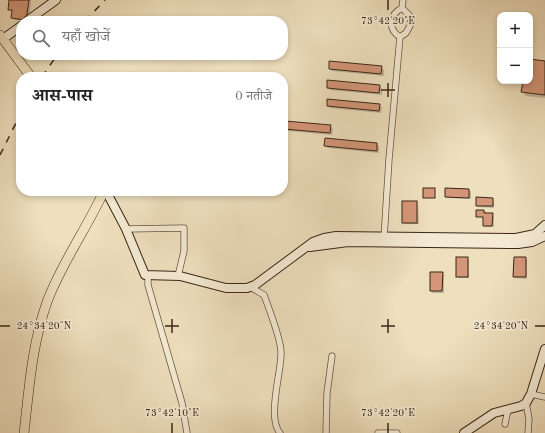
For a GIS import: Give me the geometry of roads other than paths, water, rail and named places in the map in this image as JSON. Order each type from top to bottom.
[{"type":"main road","points":[[1,37],[16,57]]},
{"type":"main road","points":[[18,60],[27,72]]},
{"type":"main road","points":[[24,433],[32,360],[48,300],[102,196]]},
{"type":"street","points":[[34,16],[56,0]]},
{"type":"street","points":[[384,240],[400,37],[392,28],[392,19],[396,12],[402,8],[403,0]]},
{"type":"street","points":[[400,37],[406,33],[412,24],[410,16],[402,8]]},
{"type":"street","points":[[1,37],[16,29]]},
{"type":"street","points":[[108,196],[126,229],[143,273],[148,276],[178,276],[226,288],[250,287],[264,295],[281,349],[275,413],[276,426],[280,433]]},
{"type":"street","points":[[384,240],[516,238],[535,234],[545,225]]},
{"type":"street","points":[[126,229],[184,228],[184,251],[178,276]]},
{"type":"street","points":[[250,287],[318,240],[331,236],[384,240],[518,244],[532,242],[545,236]]},
{"type":"street","points":[[148,276],[148,285],[182,403],[187,433]]},
{"type":"street","points":[[528,433],[529,419],[526,403],[531,394],[545,349]]},
{"type":"street","points":[[326,433],[327,393],[332,356]]},
{"type":"street","points":[[531,394],[545,397]]},
{"type":"street","points":[[464,433],[494,413],[508,410],[526,403]]},
{"type":"street","points":[[505,424],[508,410]]},
{"type":"street","points":[[378,433],[397,433]]},
{"type":"railway","points":[[90,16],[105,0]]},
{"type":"railway","points":[[45,72],[54,60]]},
{"type":"railway","points":[[0,155],[16,123]]}]
